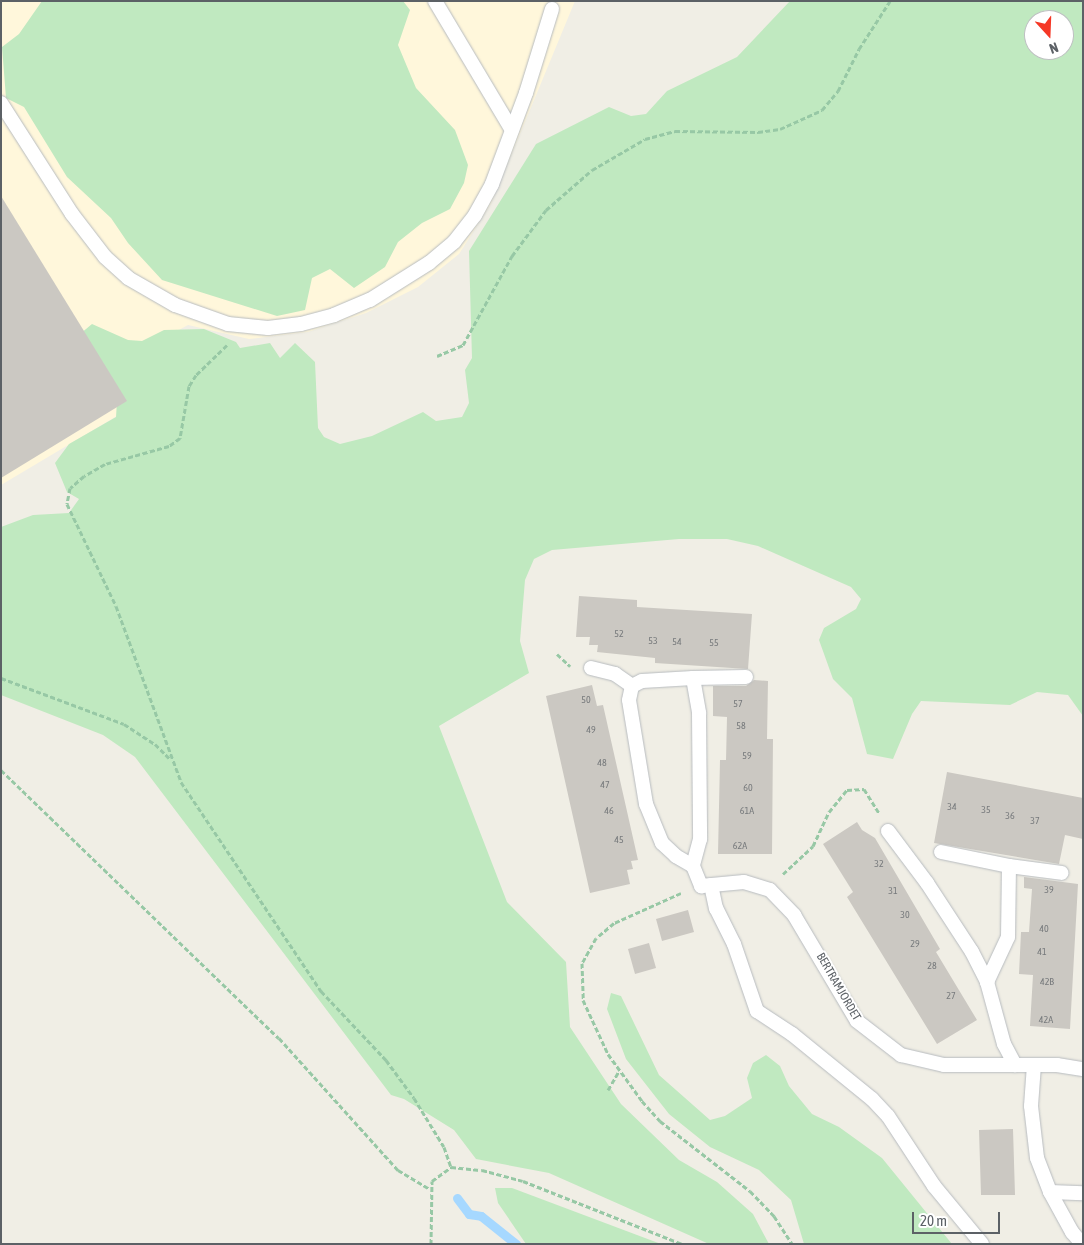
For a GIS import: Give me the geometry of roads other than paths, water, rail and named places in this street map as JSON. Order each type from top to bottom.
[{"type":"lane","points":[[435,1],[512,130]]},
{"type":"lane","points":[[1,103],[72,214],[105,257],[152,294],[207,318],[247,328],[301,324],[334,315],[376,296],[429,263],[454,242],[475,215],[492,184],[552,9]]},
{"type":"lane","points":[[591,668],[615,674],[632,686]]},
{"type":"lane","points":[[632,686],[642,681],[746,677]]},
{"type":"lane","points":[[693,678],[699,713],[700,839],[693,866]]},
{"type":"lane","points":[[632,686],[629,700],[631,720],[646,804],[656,832],[670,851],[693,866],[706,885],[734,944],[757,1011],[792,1034],[872,1099],[888,1116],[934,1186],[982,1244]]},
{"type":"lane","points":[[888,831],[927,884],[972,952],[987,982],[1004,1044],[1015,1065]]},
{"type":"lane","points":[[941,852],[1009,866],[1062,873]]},
{"type":"lane","points":[[987,982],[1008,937],[1009,866]]},
{"type":"lane","name":"BERTRAMJORDET","points":[[706,885],[744,882],[770,890],[794,915],[857,1021],[884,1045],[901,1055],[928,1064],[1034,1065],[1083,1069]]},
{"type":"lane","points":[[1034,1065],[1031,1106],[1037,1158],[1050,1192],[1072,1232],[1082,1244]]},
{"type":"lane","points":[[1050,1192],[1083,1194]]},
{"type":"waterway","points":[[457,1198],[469,1214],[481,1216],[516,1244]]}]
